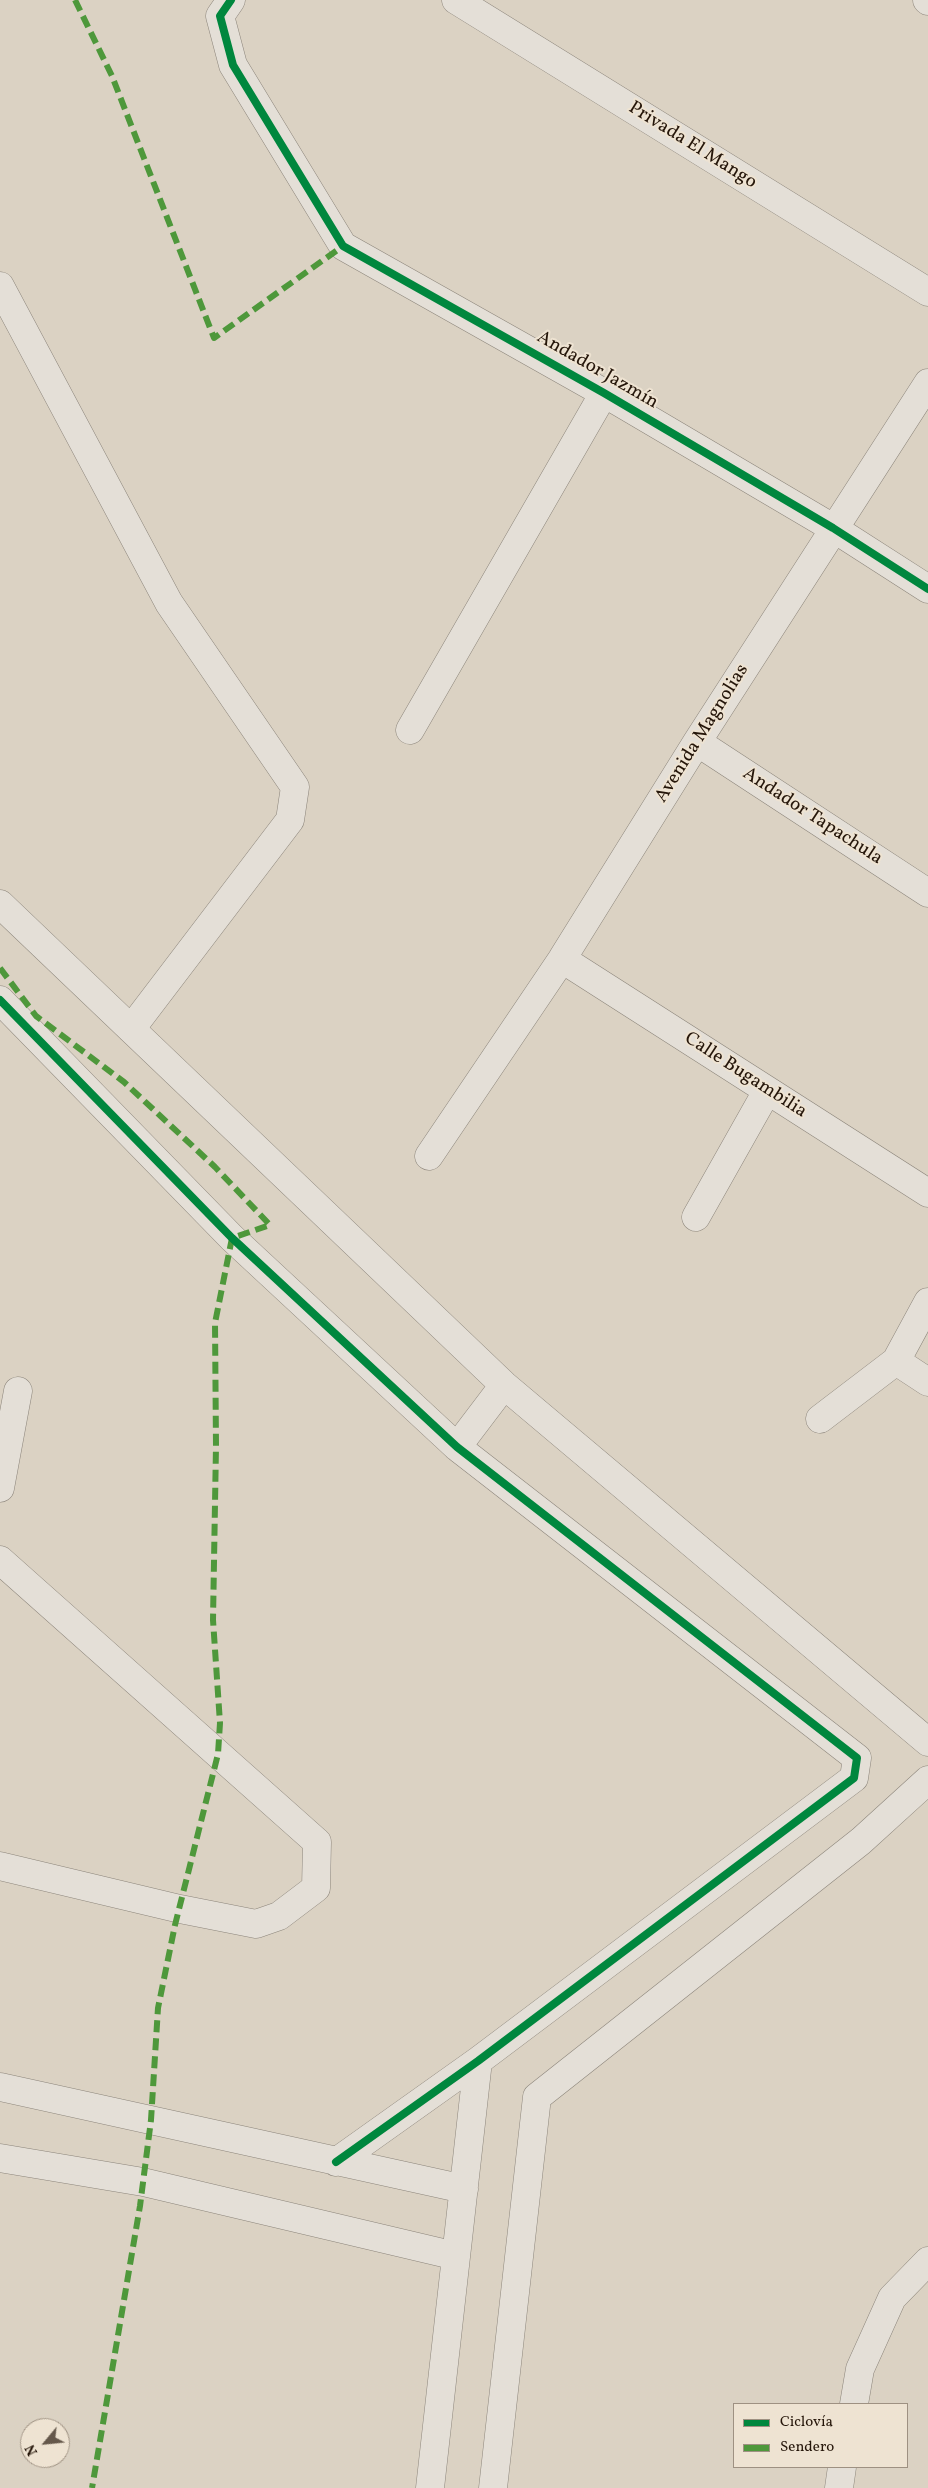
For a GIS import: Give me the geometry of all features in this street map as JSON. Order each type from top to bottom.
[{"type":"street","name":"Andador Jazmín","points":[[231,0],[220,16],[233,65],[343,246],[604,393],[834,528],[928,589]]},
{"type":"street","name":"Privada El Mango","points":[[456,0],[928,292]]},
{"type":"street","points":[[0,286],[169,603],[295,786],[290,820],[131,1029]]},
{"type":"street","name":"Avenida Magnolias","points":[[429,1156],[562,960],[697,742],[928,383]]},
{"type":"street","points":[[410,730],[604,393]]},
{"type":"street","name":"Andador Tapachula","points":[[697,742],[928,893]]},
{"type":"street","points":[[0,904],[504,1385],[928,1742]]},
{"type":"street","name":"Calle Bugambilia","points":[[562,960],[928,1193]]},
{"type":"street","points":[[0,1000],[232,1238],[456,1447],[857,1758],[854,1778],[478,2061],[336,2162]]},
{"type":"street","points":[[696,1217],[767,1091]]},
{"type":"street","points":[[820,1419],[896,1361],[928,1302]]},
{"type":"street","points":[[896,1361],[928,1382]]},
{"type":"street","points":[[456,1447],[504,1385]]},
{"type":"street","points":[[0,1488],[18,1391]]},
{"type":"street","points":[[0,1560],[317,1842],[316,1888],[279,1916],[256,1924],[180,1909],[0,1866]]},
{"type":"street","points":[[493,2488],[537,2098],[861,1841],[928,1780]]},
{"type":"street","points":[[430,2488],[478,2061]]},
{"type":"street","points":[[0,2087],[336,2162],[464,2188]]},
{"type":"street","points":[[0,2158],[143,2182],[456,2256]]},
{"type":"street","points":[[854,2403],[860,2369],[892,2298],[928,2260]]},
{"type":"street","points":[[839,2488],[842,2468]]},
{"type":"marked path","points":[[75,0],[112,76],[214,338],[343,246]]},
{"type":"marked path","points":[[0,968],[36,1016],[124,1082],[215,1167],[270,1225],[232,1238],[215,1323],[216,1446],[213,1620],[220,1723],[218,1754],[175,1925],[158,2008],[151,2120],[140,2206],[92,2488]]},
{"type":"cycle path","points":[[231,0],[220,16],[233,65],[343,246],[604,393],[833,528],[928,589]]},
{"type":"cycle path","points":[[0,1000],[232,1238],[457,1447],[857,1758],[854,1778],[478,2061],[336,2162]]}]
